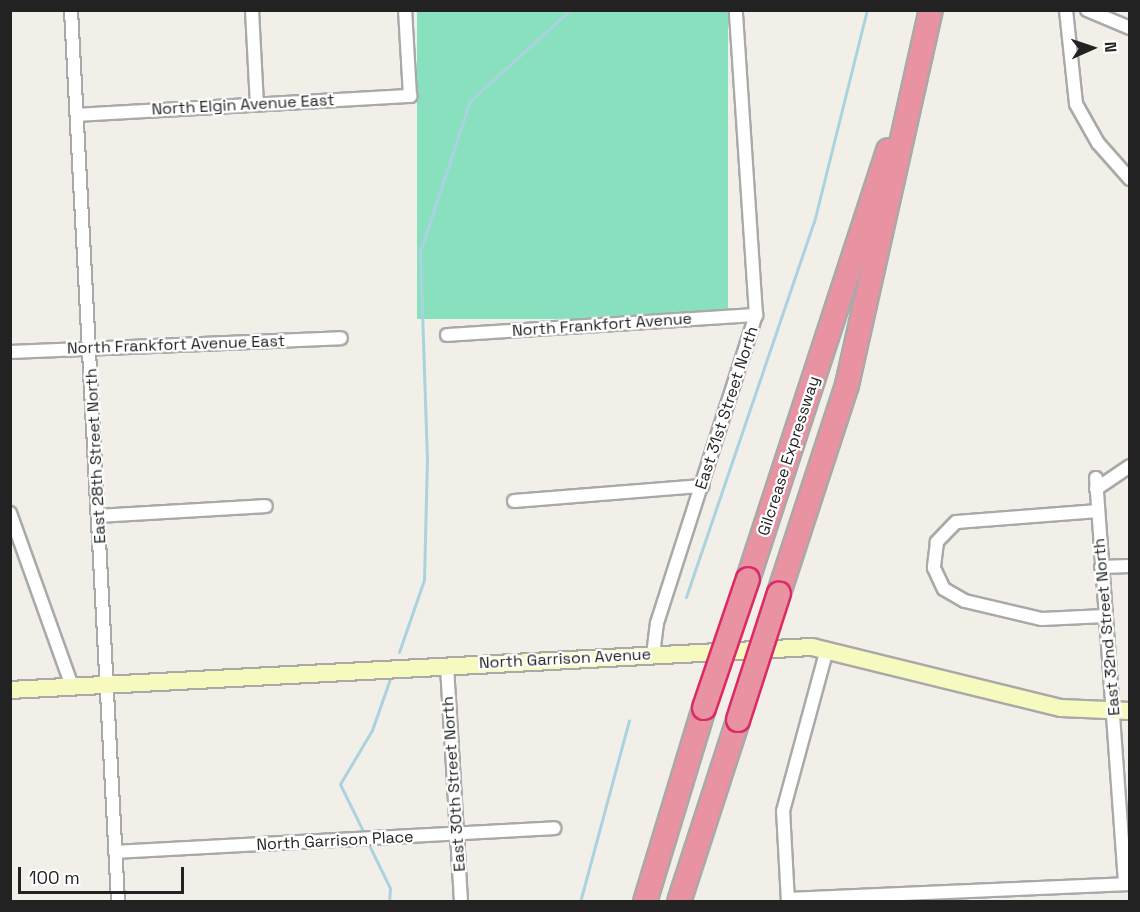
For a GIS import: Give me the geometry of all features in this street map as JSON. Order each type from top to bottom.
[{"type":"highway","name":"Gilcrease Expressway","points":[[679,902],[847,385],[931,10]]},
{"type":"highway","name":"Gilcrease Expressway","points":[[645,902],[704,708],[867,223],[931,10]]},
{"type":"street","name":"East 28th Street North","points":[[71,10],[118,902]]},
{"type":"street","points":[[252,10],[257,104]]},
{"type":"street","name":"North Elgin Avenue East","points":[[77,114],[410,96],[405,10]]},
{"type":"street","name":"East 31st Street North","points":[[653,655],[657,623],[756,315],[736,10]]},
{"type":"street","points":[[1066,10],[1076,104],[1098,143],[1130,179]]},
{"type":"street","points":[[1087,10],[1130,28]]},
{"type":"street","name":"North Frankfort Avenue","points":[[447,335],[756,315]]},
{"type":"street","name":"North Frankfort Avenue East","points":[[10,352],[342,338]]},
{"type":"street","name":"East 32nd Street North","points":[[1127,884],[1121,711],[1105,616],[1096,484],[1130,466]]},
{"type":"street","points":[[514,501],[702,486]]},
{"type":"street","points":[[99,516],[266,506]]},
{"type":"street","points":[[1098,511],[956,522],[937,542],[934,568],[944,589],[965,601],[1042,619],[1105,616]]},
{"type":"street","points":[[10,513],[72,686]]},
{"type":"street","points":[[1101,567],[1130,566]]},
{"type":"street","points":[[827,649],[783,811],[788,900],[1127,884]]},
{"type":"street","name":"North Garrison Avenue","points":[[10,690],[653,655],[827,649],[1061,708],[1121,711]]},
{"type":"street","name":"East 30th Street North","points":[[447,666],[461,902]]},
{"type":"street","name":"North Garrison Place","points":[[116,852],[554,828]]},
{"type":"green space","points":[[417,11],[728,11],[728,319],[417,319]]},
{"type":"waterway","points":[[399,652],[424,580],[427,461],[420,252],[470,101],[570,10]]},
{"type":"waterway","points":[[686,597],[814,222],[867,10]]},
{"type":"waterway","points":[[362,829],[340,784],[372,730],[390,679]]},
{"type":"waterway","points":[[580,902],[629,721]]},
{"type":"waterway","points":[[370,847],[390,888],[389,902]]}]
